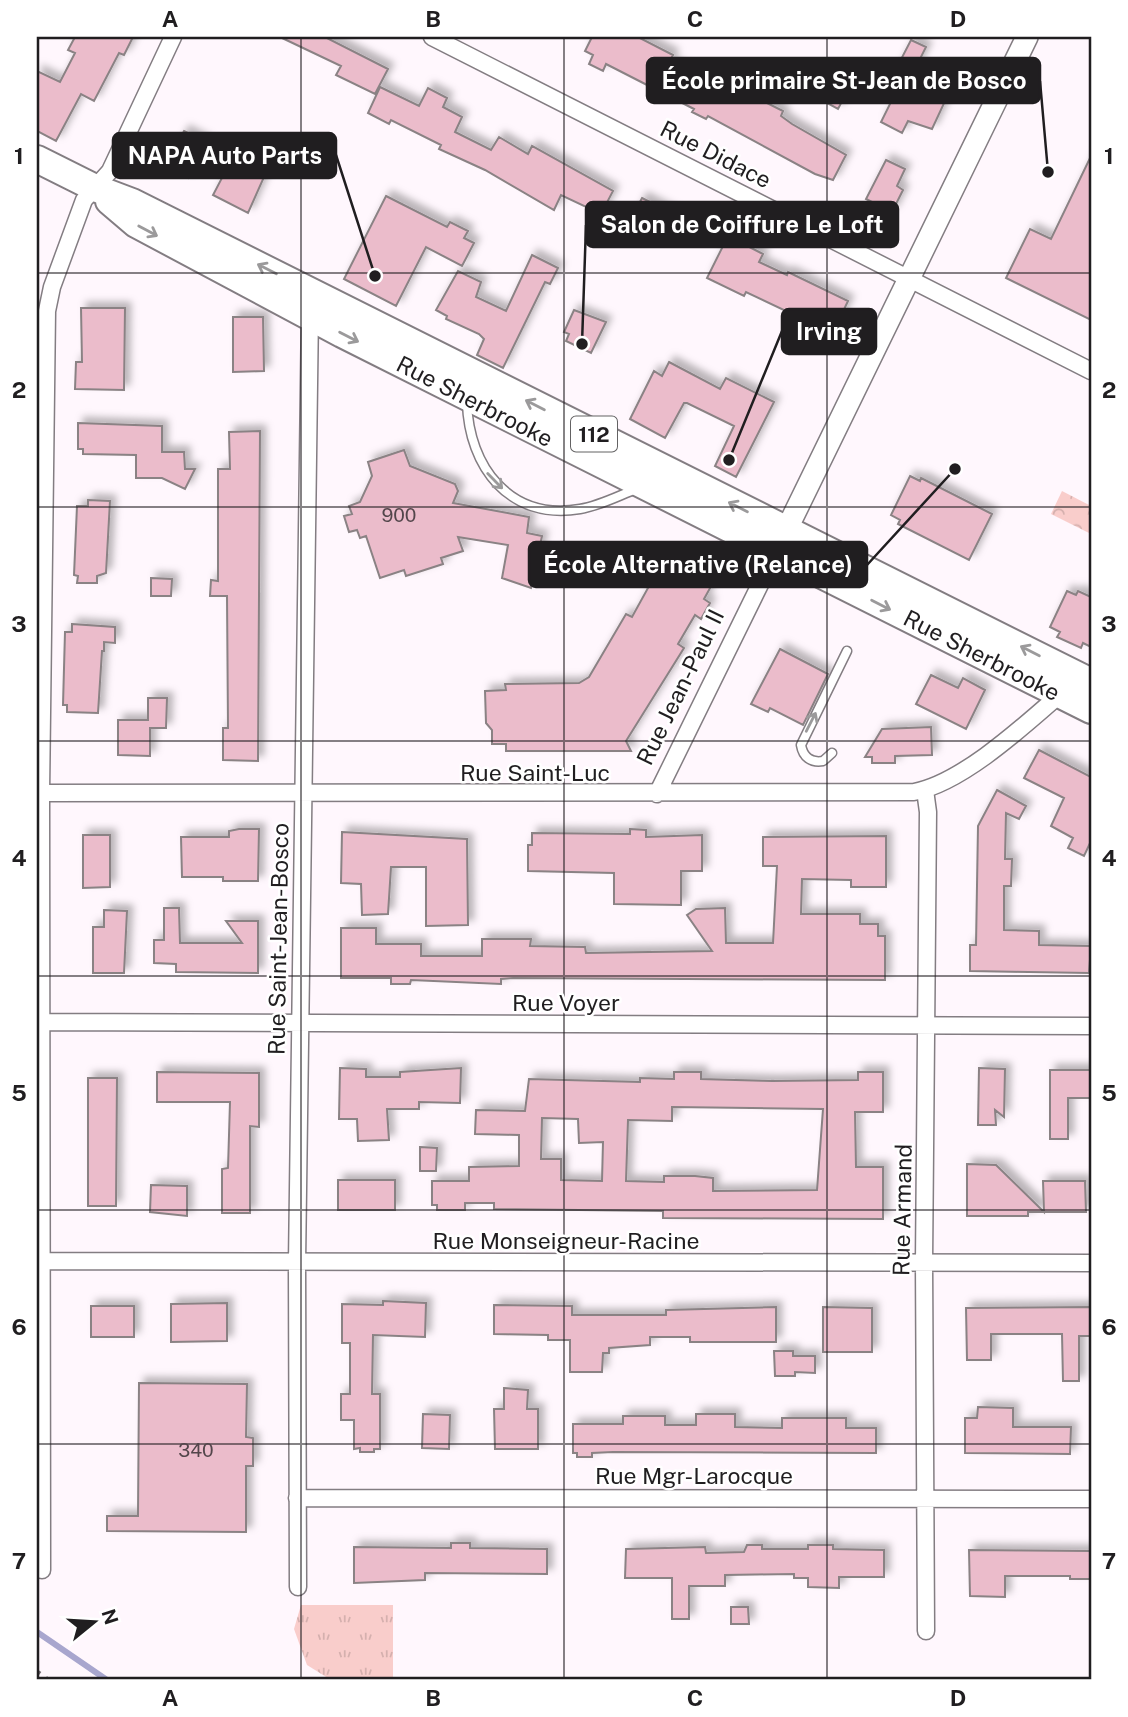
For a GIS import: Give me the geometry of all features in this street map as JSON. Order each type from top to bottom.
[{"type":"main road","name":"Rue Sherbrooke","points":[[37,159],[95,188],[136,224],[310,304],[781,541],[1091,710]]},
{"type":"main road","name":"Rue Sherbrooke","points":[[310,304],[467,396],[644,485],[781,541],[1085,679]]},
{"type":"street","points":[[42,1570],[39,793],[47,311],[52,287],[82,206],[110,171],[173,37]]},
{"type":"street","name":"Rue Didace","points":[[432,37],[1091,371]]},
{"type":"street","name":"Rue Jean-Paul II","points":[[657,794],[1027,37]]},
{"type":"street","name":"Rue Saint-Jean-Bosco","points":[[298,1587],[297,1263],[310,304]]},
{"type":"street","name":"Rue Saint-Luc","points":[[39,793],[903,793],[925,790],[970,766],[1059,694],[1085,679]]},
{"type":"street","name":"Rue Armand","points":[[925,790],[928,812],[924,1262],[926,1631]]},
{"type":"street","name":"Rue Voyer","points":[[41,1022],[1091,1026]]},
{"type":"street","name":"Rue Monseigneur-Racine","points":[[41,1261],[1091,1263]]},
{"type":"street","name":"Rue Mgr-Larocque","points":[[297,1497],[1091,1499]]},
{"type":"lane","points":[[467,396],[470,438],[481,464],[500,487],[524,502],[552,510],[581,509],[644,485]]},
{"type":"lane","points":[[832,753],[823,761],[811,760],[805,756],[801,745],[847,651]]},
{"type":"green space","points":[[1062,491],[1091,506],[1091,534],[1051,514]]},
{"type":"green space","points":[[301,1605],[393,1605],[393,1680],[331,1680],[307,1665],[294,1629]]},
{"type":"building","points":[[75,37],[133,37],[124,55],[119,53],[94,101],[81,94],[56,141],[37,131],[37,71],[60,82],[75,53],[68,50]]},
{"type":"building","points":[[280,37],[325,37],[388,69],[375,94],[336,75],[341,66]]},
{"type":"building","points":[[592,37],[638,37],[673,55],[669,62],[699,78],[701,74],[713,80],[716,75],[743,89],[752,72],[769,81],[759,99],[783,111],[781,116],[792,124],[846,155],[833,180],[815,174],[708,116],[706,119],[692,112],[694,109],[606,64],[603,71],[589,64],[593,55],[585,51]]},
{"type":"building","points":[[911,40],[926,47],[911,77],[896,69]]},
{"type":"building","points":[[832,72],[852,83],[838,109],[818,98]]},
{"type":"building","points":[[899,75],[946,99],[932,129],[908,121],[902,133],[881,122],[896,92],[891,89]]},
{"type":"building","points":[[380,87],[419,106],[428,88],[447,98],[443,107],[462,117],[455,132],[491,150],[499,137],[528,154],[532,146],[613,191],[601,214],[561,195],[554,210],[485,170],[439,149],[441,145],[391,120],[389,124],[368,113]]},
{"type":"building","points":[[184,131],[206,142],[188,178],[165,166]]},
{"type":"building","points":[[236,151],[268,168],[248,213],[213,195]]},
{"type":"building","points":[[1091,156],[1091,320],[1006,278],[1030,229],[1051,239]]},
{"type":"building","points":[[886,160],[905,169],[897,186],[903,190],[892,212],[866,199]]},
{"type":"building","points":[[386,196],[447,227],[450,222],[468,231],[464,238],[474,243],[462,266],[426,247],[396,306],[344,279]]},
{"type":"building","points":[[642,198],[674,214],[657,246],[635,235],[643,220],[633,215]]},
{"type":"building","points":[[728,236],[763,254],[759,262],[787,275],[788,272],[848,301],[830,339],[802,326],[805,320],[746,292],[744,296],[707,278]]},
{"type":"building","points":[[532,255],[558,268],[550,284],[545,282],[503,368],[477,355],[484,339],[479,334],[446,319],[447,316],[436,310],[458,271],[481,282],[476,297],[506,311]]},
{"type":"building","points":[[81,308],[125,308],[124,390],[75,389],[76,362],[82,362]]},
{"type":"building","points":[[574,310],[606,322],[591,353],[566,341],[569,334],[564,332]]},
{"type":"building","points":[[233,317],[263,317],[264,371],[233,372]]},
{"type":"building","points":[[669,362],[720,389],[726,378],[774,402],[736,477],[715,466],[734,426],[687,403],[684,403],[665,438],[630,419],[654,371],[662,376]]},
{"type":"building","points":[[78,423],[162,426],[162,452],[184,452],[185,469],[195,469],[185,489],[162,478],[136,478],[136,455],[83,454],[83,449],[78,449]]},
{"type":"building","points":[[260,431],[258,761],[223,760],[223,728],[228,728],[227,596],[210,596],[211,580],[218,581],[218,469],[230,469],[229,432]]},
{"type":"building","points":[[404,450],[410,466],[455,484],[458,491],[453,503],[529,517],[527,533],[542,536],[531,588],[502,578],[508,545],[458,537],[463,551],[441,558],[443,564],[406,576],[404,570],[380,578],[366,536],[360,538],[357,530],[349,532],[344,516],[352,514],[349,506],[360,502],[372,476],[368,462]]},
{"type":"building","points":[[910,476],[920,481],[921,478],[992,514],[969,560],[898,524],[900,520],[891,515]]},
{"type":"building","points":[[88,500],[110,501],[106,573],[97,576],[97,583],[77,583],[78,576],[74,575],[77,506],[88,506]]},
{"type":"building","points":[[667,555],[714,581],[704,599],[710,603],[701,619],[695,615],[678,644],[684,648],[626,741],[631,751],[506,751],[506,744],[492,744],[492,730],[486,723],[485,691],[506,690],[505,684],[579,683],[589,677],[626,614],[632,617],[648,588],[642,585],[651,569],[657,572]]},
{"type":"building","points":[[151,578],[172,579],[171,596],[151,596]]},
{"type":"building","points":[[1067,591],[1076,595],[1078,591],[1091,597],[1091,647],[1083,643],[1081,648],[1057,637],[1060,632],[1050,627]]},
{"type":"building","points":[[72,624],[115,627],[115,643],[104,642],[102,651],[98,713],[67,712],[67,705],[63,705],[65,632],[72,632]]},
{"type":"building","points":[[780,649],[828,674],[803,725],[770,708],[768,712],[751,704]]},
{"type":"building","points":[[931,675],[958,688],[963,678],[985,690],[966,729],[916,704]]},
{"type":"building","points":[[148,698],[167,698],[166,728],[150,728],[150,756],[118,755],[118,720],[148,720]]},
{"type":"building","points":[[931,727],[932,755],[895,756],[895,763],[872,763],[872,757],[865,757],[882,729]]},
{"type":"building","points":[[1039,750],[1091,777],[1091,841],[1084,856],[1068,848],[1073,838],[1051,826],[1064,798],[1024,778]]},
{"type":"building","points":[[997,790],[1026,806],[1019,819],[1006,813],[1005,859],[1012,859],[1011,886],[1004,886],[1004,930],[1039,931],[1039,945],[1091,946],[1089,973],[970,971],[970,945],[976,945],[978,826]]},
{"type":"building","points":[[259,829],[258,881],[223,881],[223,877],[182,877],[181,837],[229,837],[229,831]]},
{"type":"building","points":[[630,829],[646,830],[646,837],[702,835],[702,871],[681,871],[681,905],[614,904],[614,873],[528,871],[528,845],[532,845],[532,833],[630,834]]},
{"type":"building","points":[[342,832],[467,839],[468,925],[426,926],[426,867],[391,867],[388,914],[362,915],[361,884],[341,883]]},
{"type":"building","points":[[83,835],[110,835],[110,887],[83,888]]},
{"type":"building","points":[[886,836],[886,887],[851,887],[851,880],[802,879],[801,914],[860,914],[860,924],[878,924],[878,936],[885,936],[885,980],[513,978],[501,979],[501,984],[411,980],[410,984],[391,984],[391,978],[341,978],[341,928],[376,928],[376,944],[421,944],[421,956],[482,956],[482,939],[531,939],[530,946],[585,947],[586,953],[712,951],[687,915],[696,909],[725,908],[726,943],[773,943],[777,866],[763,866],[763,837]]},
{"type":"building","points":[[164,908],[179,908],[180,943],[242,943],[226,921],[258,921],[258,973],[176,972],[176,964],[154,963],[154,940],[164,940]]},
{"type":"building","points":[[104,910],[127,911],[124,973],[93,973],[93,927],[104,927]]},
{"type":"building","points":[[340,1068],[366,1069],[366,1077],[400,1077],[400,1072],[461,1068],[460,1103],[419,1102],[419,1109],[387,1109],[389,1140],[358,1141],[357,1119],[339,1119]]},
{"type":"building","points":[[979,1068],[1005,1069],[1004,1117],[995,1110],[996,1125],[978,1125]]},
{"type":"building","points":[[1050,1070],[1091,1070],[1091,1098],[1068,1098],[1068,1139],[1050,1139]]},
{"type":"building","points":[[157,1072],[259,1073],[259,1127],[250,1126],[250,1213],[222,1213],[222,1169],[228,1168],[230,1102],[157,1102]]},
{"type":"building","points":[[674,1072],[701,1072],[701,1079],[858,1080],[858,1072],[883,1072],[883,1112],[855,1112],[856,1167],[883,1167],[883,1219],[663,1218],[663,1211],[494,1209],[494,1203],[465,1203],[465,1210],[437,1210],[437,1205],[432,1205],[432,1181],[469,1181],[469,1167],[519,1166],[519,1135],[475,1134],[476,1110],[525,1111],[529,1079],[640,1082],[640,1078],[674,1079]],"holes":[[[672,1107],[823,1109],[817,1190],[713,1191],[713,1178],[695,1176],[664,1176],[664,1182],[626,1181],[628,1120],[672,1121]],[[542,1118],[578,1119],[579,1143],[603,1142],[602,1181],[561,1180],[561,1159],[541,1159]]]},
{"type":"building","points":[[88,1078],[117,1078],[116,1206],[88,1206]]},
{"type":"building","points":[[420,1147],[437,1148],[436,1171],[420,1171]]},
{"type":"building","points":[[967,1164],[996,1165],[1044,1212],[1028,1212],[1028,1216],[967,1216]]},
{"type":"building","points":[[338,1180],[395,1180],[395,1210],[338,1210]]},
{"type":"building","points":[[1043,1181],[1085,1181],[1086,1212],[1044,1212]]},
{"type":"building","points":[[151,1185],[187,1186],[187,1216],[150,1212]]},
{"type":"building","points":[[383,1301],[426,1303],[425,1337],[373,1335],[372,1394],[380,1394],[380,1449],[360,1452],[360,1448],[354,1449],[354,1420],[341,1420],[341,1394],[350,1394],[350,1343],[342,1343],[342,1304],[383,1305]]},
{"type":"building","points":[[227,1303],[227,1341],[171,1342],[171,1304]]},
{"type":"building","points":[[494,1305],[572,1306],[572,1315],[666,1315],[666,1310],[776,1307],[776,1342],[690,1342],[690,1337],[650,1337],[650,1345],[609,1348],[609,1353],[603,1353],[602,1372],[570,1372],[570,1340],[548,1340],[548,1335],[494,1334]]},
{"type":"building","points":[[91,1306],[134,1306],[134,1337],[91,1337]]},
{"type":"building","points":[[823,1307],[872,1308],[872,1352],[823,1352]]},
{"type":"building","points":[[1091,1307],[1091,1336],[1079,1336],[1079,1381],[1063,1381],[1062,1334],[991,1334],[991,1360],[967,1360],[966,1308]]},
{"type":"building","points":[[774,1351],[793,1351],[793,1356],[815,1356],[815,1373],[795,1372],[795,1376],[775,1376]]},
{"type":"building","points":[[139,1383],[247,1384],[246,1437],[253,1438],[253,1466],[246,1466],[246,1532],[107,1531],[107,1516],[138,1516]]},
{"type":"building","points":[[504,1388],[528,1390],[527,1409],[538,1409],[538,1449],[495,1449],[494,1409],[504,1409]]},
{"type":"building","points":[[978,1407],[1013,1408],[1013,1427],[1071,1427],[1070,1454],[965,1453],[965,1418],[977,1418]]},
{"type":"building","points":[[423,1414],[450,1415],[449,1449],[422,1448]]},
{"type":"building","points":[[696,1414],[735,1414],[735,1427],[782,1428],[782,1418],[846,1418],[846,1428],[876,1428],[876,1453],[613,1452],[577,1457],[577,1453],[573,1453],[573,1424],[623,1424],[623,1416],[665,1416],[665,1425],[696,1425]]},
{"type":"building","points":[[451,1543],[470,1543],[470,1548],[547,1549],[547,1574],[425,1573],[425,1580],[354,1583],[354,1547],[451,1548]]},
{"type":"building","points":[[747,1545],[762,1545],[762,1549],[808,1549],[808,1545],[833,1545],[833,1549],[884,1550],[884,1577],[839,1577],[839,1588],[808,1587],[808,1578],[794,1578],[794,1574],[725,1575],[725,1586],[689,1586],[689,1619],[672,1619],[672,1578],[625,1578],[626,1549],[705,1547],[706,1553],[744,1552]]},
{"type":"building","points":[[969,1550],[1091,1551],[1091,1579],[1070,1579],[1070,1576],[1005,1576],[1005,1597],[970,1596]]},
{"type":"building","points":[[731,1607],[748,1607],[749,1624],[731,1624]]},
{"type":"waterway","points":[[37,1632],[107,1680]]},
{"type":"railway","points":[[37,1672],[48,1680]]},
{"type":"place","name":"École primaire St-Jean de Bosco","points":[[1048,172]]},
{"type":"place","name":"NAPA Auto Parts","points":[[375,276]]},
{"type":"place","name":"Salon de Coiffure Le Loft","points":[[582,344]]},
{"type":"place","name":"Irving","points":[[729,460]]},
{"type":"place","name":"École Alternative (Relance)","points":[[955,469]]}]
